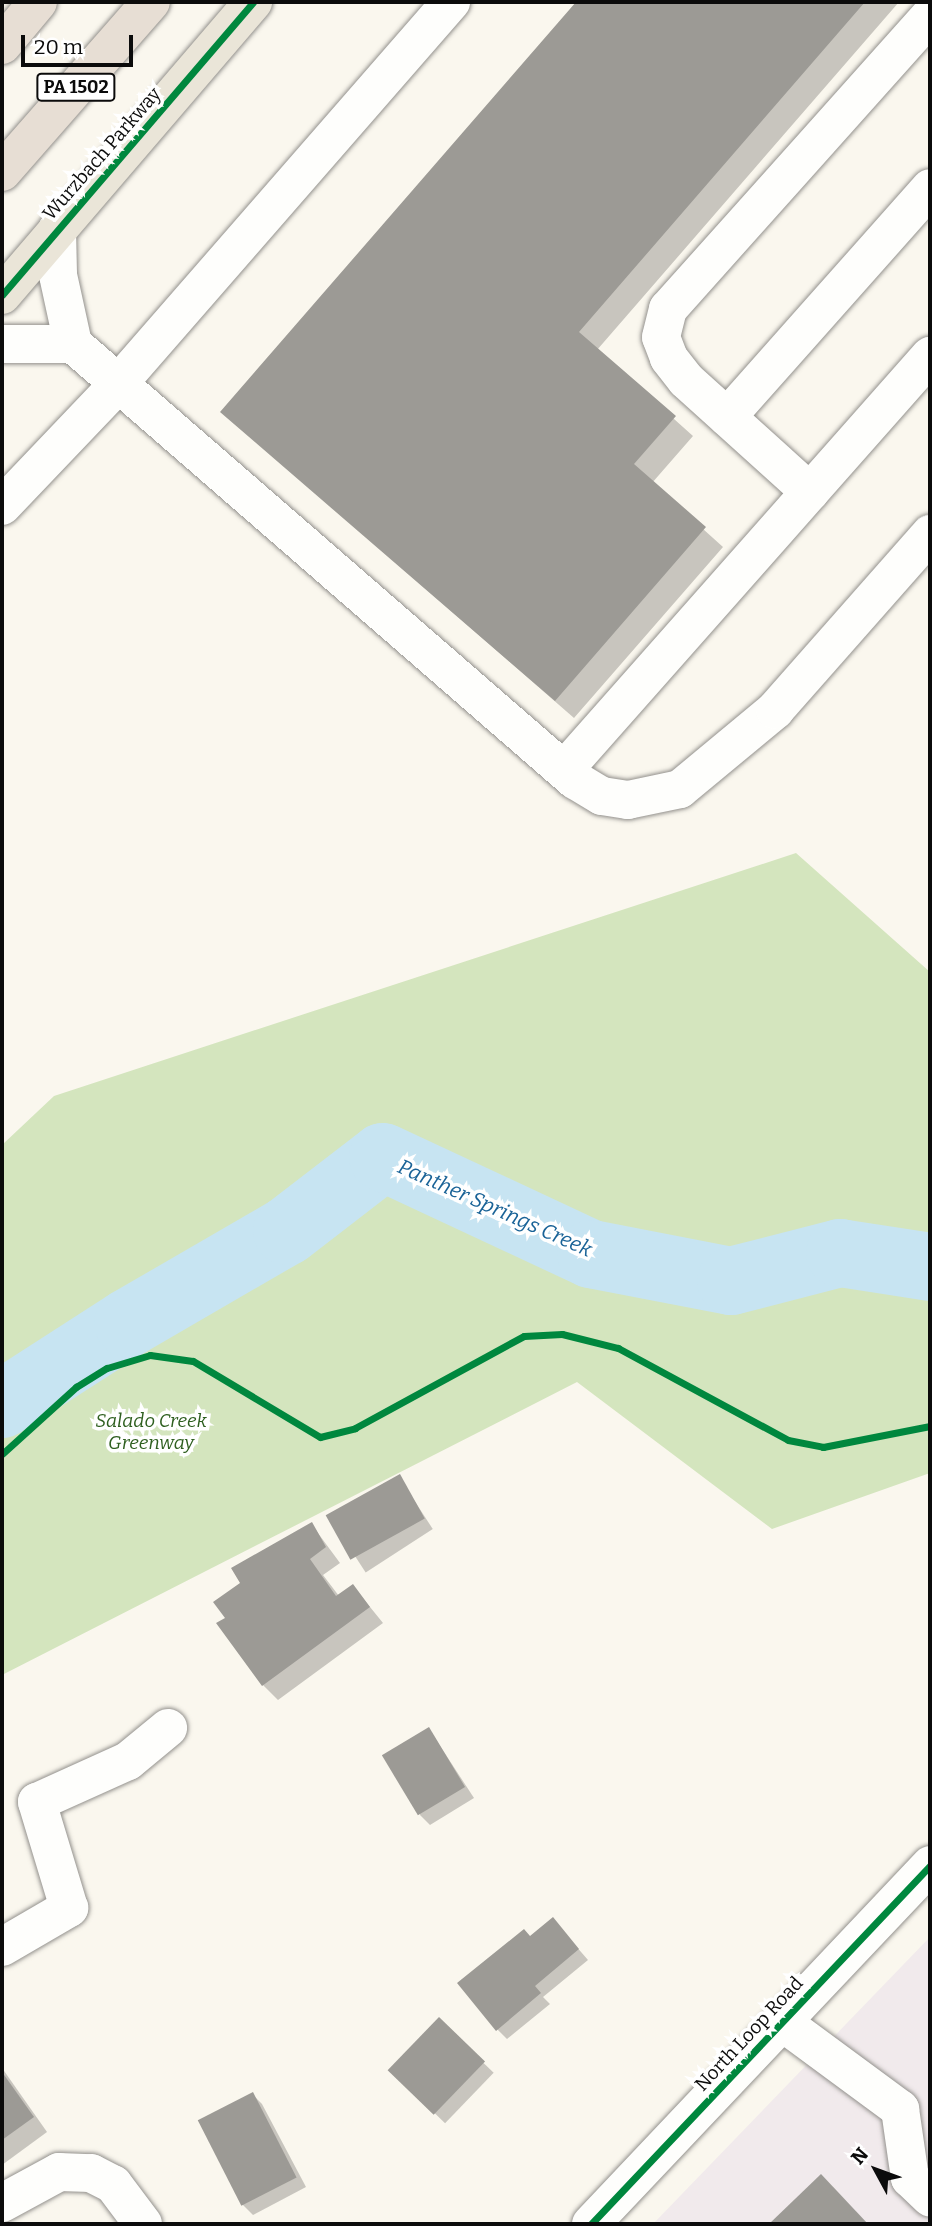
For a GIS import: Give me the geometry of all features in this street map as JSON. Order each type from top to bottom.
[{"type":"highway","points":[[2,45],[38,2]]},
{"type":"highway","name":"PA 1502","points":[[2,172],[151,2]]},
{"type":"main road","name":"Wurzbach Parkway","points":[[2,295],[253,2]]},
{"type":"street","points":[[2,506],[118,384],[451,2]]},
{"type":"street","points":[[810,492],[686,380],[669,358],[662,337],[668,309],[930,16]]},
{"type":"street","points":[[726,417],[930,188]]},
{"type":"street","points":[[57,230],[58,275],[73,344],[564,770],[602,796],[628,800],[680,789],[775,709],[930,534]]},
{"type":"street","points":[[2,344],[73,344]]},
{"type":"street","points":[[564,770],[930,356]]},
{"type":"street","points":[[2,1947],[69,1908],[37,1802],[128,1761],[168,1728]]},
{"type":"street","name":"North Loop Road","points":[[591,2224],[930,1865]]},
{"type":"street","points":[[782,2022],[900,2109],[910,2178],[930,2197]]},
{"type":"street","points":[[2,2203],[59,2172],[91,2173],[113,2184],[143,2224]]},
{"type":"shaded area","points":[[930,1937],[930,2224],[653,2224]]},
{"type":"green space","name":"Salado Creek Greenway","points":[[796,853],[930,972],[930,1473],[772,1529],[577,1382],[2,1675],[2,1145],[54,1096]]},
{"type":"building","points":[[576,2],[865,2],[579,332],[676,416],[634,464],[706,527],[555,701],[220,412]]},
{"type":"building","points":[[400,1474],[425,1519],[350,1560],[326,1515]]},
{"type":"building","points":[[312,1522],[326,1547],[310,1559],[336,1596],[353,1584],[370,1607],[262,1686],[216,1623],[225,1618],[213,1602],[240,1583],[231,1568]]},
{"type":"building","points":[[429,1727],[465,1787],[418,1815],[382,1755]]},
{"type":"building","points":[[553,1917],[579,1949],[535,1986],[541,1993],[496,2031],[457,1983],[524,1929],[530,1936]]},
{"type":"building","points":[[439,2017],[485,2061],[434,2115],[388,2070]]},
{"type":"building","points":[[2,2072],[34,2117],[2,2140]]},
{"type":"building","points":[[253,2092],[297,2178],[241,2206],[198,2120]]},
{"type":"building","points":[[821,2174],[868,2224],[769,2224]]},
{"type":"waterway","name":"Panther Springs Creek","points":[[2,1404],[128,1323],[287,1231],[383,1157],[591,1254],[731,1281],[840,1253],[930,1267]]},
{"type":"cycle path","points":[[2,295],[253,2]]},
{"type":"cycle path","points":[[2,1454],[76,1387],[107,1368],[150,1355],[193,1361],[320,1437],[355,1428],[524,1336],[562,1334],[618,1348],[788,1440],[823,1447],[930,1426]]},
{"type":"cycle path","points":[[591,2224],[930,1865]]}]
